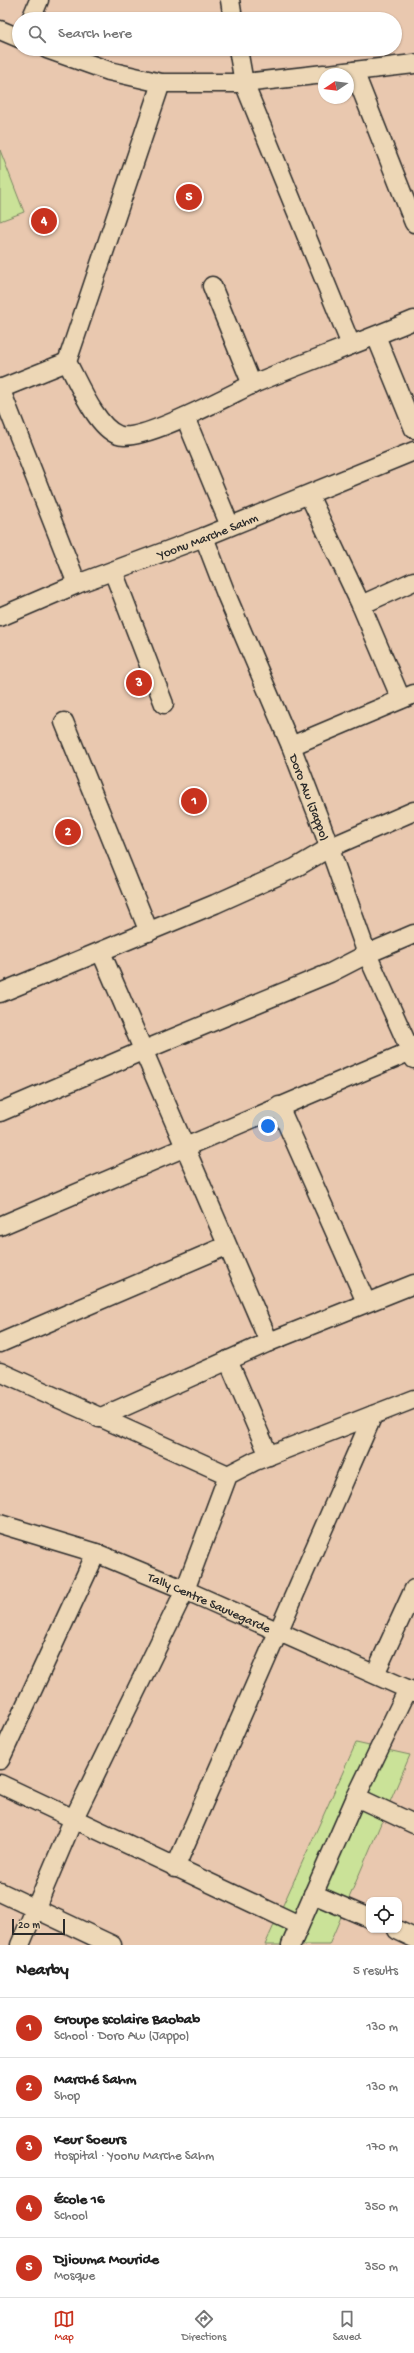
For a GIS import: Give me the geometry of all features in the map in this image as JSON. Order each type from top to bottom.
[{"type":"street","points":[[34,12],[39,0]]},
{"type":"street","points":[[0,30],[12,35]]},
{"type":"street","points":[[67,56],[109,71],[161,83],[244,83],[318,75]]},
{"type":"street","points":[[239,56],[244,83],[351,345]]},
{"type":"street","points":[[414,64],[354,71],[414,223]]},
{"type":"street","points":[[161,83],[67,362],[101,422],[117,435],[131,436],[185,418],[252,385],[414,320]]},
{"type":"street","points":[[212,286],[252,385]]},
{"type":"street","points":[[376,336],[414,429]]},
{"type":"street","points":[[67,362],[0,388],[77,584]]},
{"type":"street","points":[[185,418],[230,526]]},
{"type":"street","name":"Yoonu Marche Sahm","points":[[0,617],[77,584],[204,537],[310,495],[414,451]]},
{"type":"street","points":[[291,746],[407,697],[361,605],[310,495]]},
{"type":"street","name":"Doro Aw (Jappo)","points":[[204,537],[226,594],[291,746],[367,954],[412,1055]]},
{"type":"street","points":[[113,571],[164,704]]},
{"type":"street","points":[[361,605],[413,585]]},
{"type":"street","points":[[64,722],[149,932]]},
{"type":"street","points":[[0,993],[149,932],[294,868],[329,848],[414,811]]},
{"type":"street","points":[[0,1112],[330,973],[367,954],[414,934]]},
{"type":"street","points":[[101,952],[142,1051],[268,1342]]},
{"type":"street","points":[[0,1226],[279,1106],[412,1055]]},
{"type":"street","points":[[279,1106],[366,1302]]},
{"type":"street","points":[[0,1343],[226,1246]]},
{"type":"street","points":[[99,1418],[268,1342],[414,1284]]},
{"type":"street","points":[[228,1360],[269,1456]]},
{"type":"street","points":[[0,1372],[228,1475]]},
{"type":"street","points":[[20,1945],[73,1820],[185,1590],[228,1475],[269,1456],[414,1399]]},
{"type":"street","points":[[175,1868],[373,1415]]},
{"type":"street","name":"Tally Centre Sauvegarde","points":[[0,1524],[96,1554],[185,1590],[411,1691]]},
{"type":"street","points":[[0,1760],[96,1554]]},
{"type":"street","points":[[375,1674],[414,1589]]},
{"type":"street","points":[[291,1945],[356,1797],[411,1691]]},
{"type":"street","points":[[0,1784],[73,1820],[299,1925]]},
{"type":"street","points":[[356,1797],[414,1824]]},
{"type":"street","points":[[0,1892],[112,1945]]},
{"type":"street","points":[[313,1894],[366,1917]]},
{"type":"street","points":[[402,1932],[414,1938]]},
{"type":"green space","points":[[0,150],[24,212],[0,221]]},
{"type":"green space","points":[[356,1743],[410,1755],[329,1945],[265,1945]]},
{"type":"place","name":"Djiouma Mouride","points":[[189,197]]},
{"type":"place","name":"École 16","points":[[44,221]]},
{"type":"place","name":"Keur Soeurs","points":[[139,683]]},
{"type":"place","name":"Groupe scolaire Baobab","points":[[194,801]]},
{"type":"place","name":"Marché Sahm","points":[[68,832]]}]
